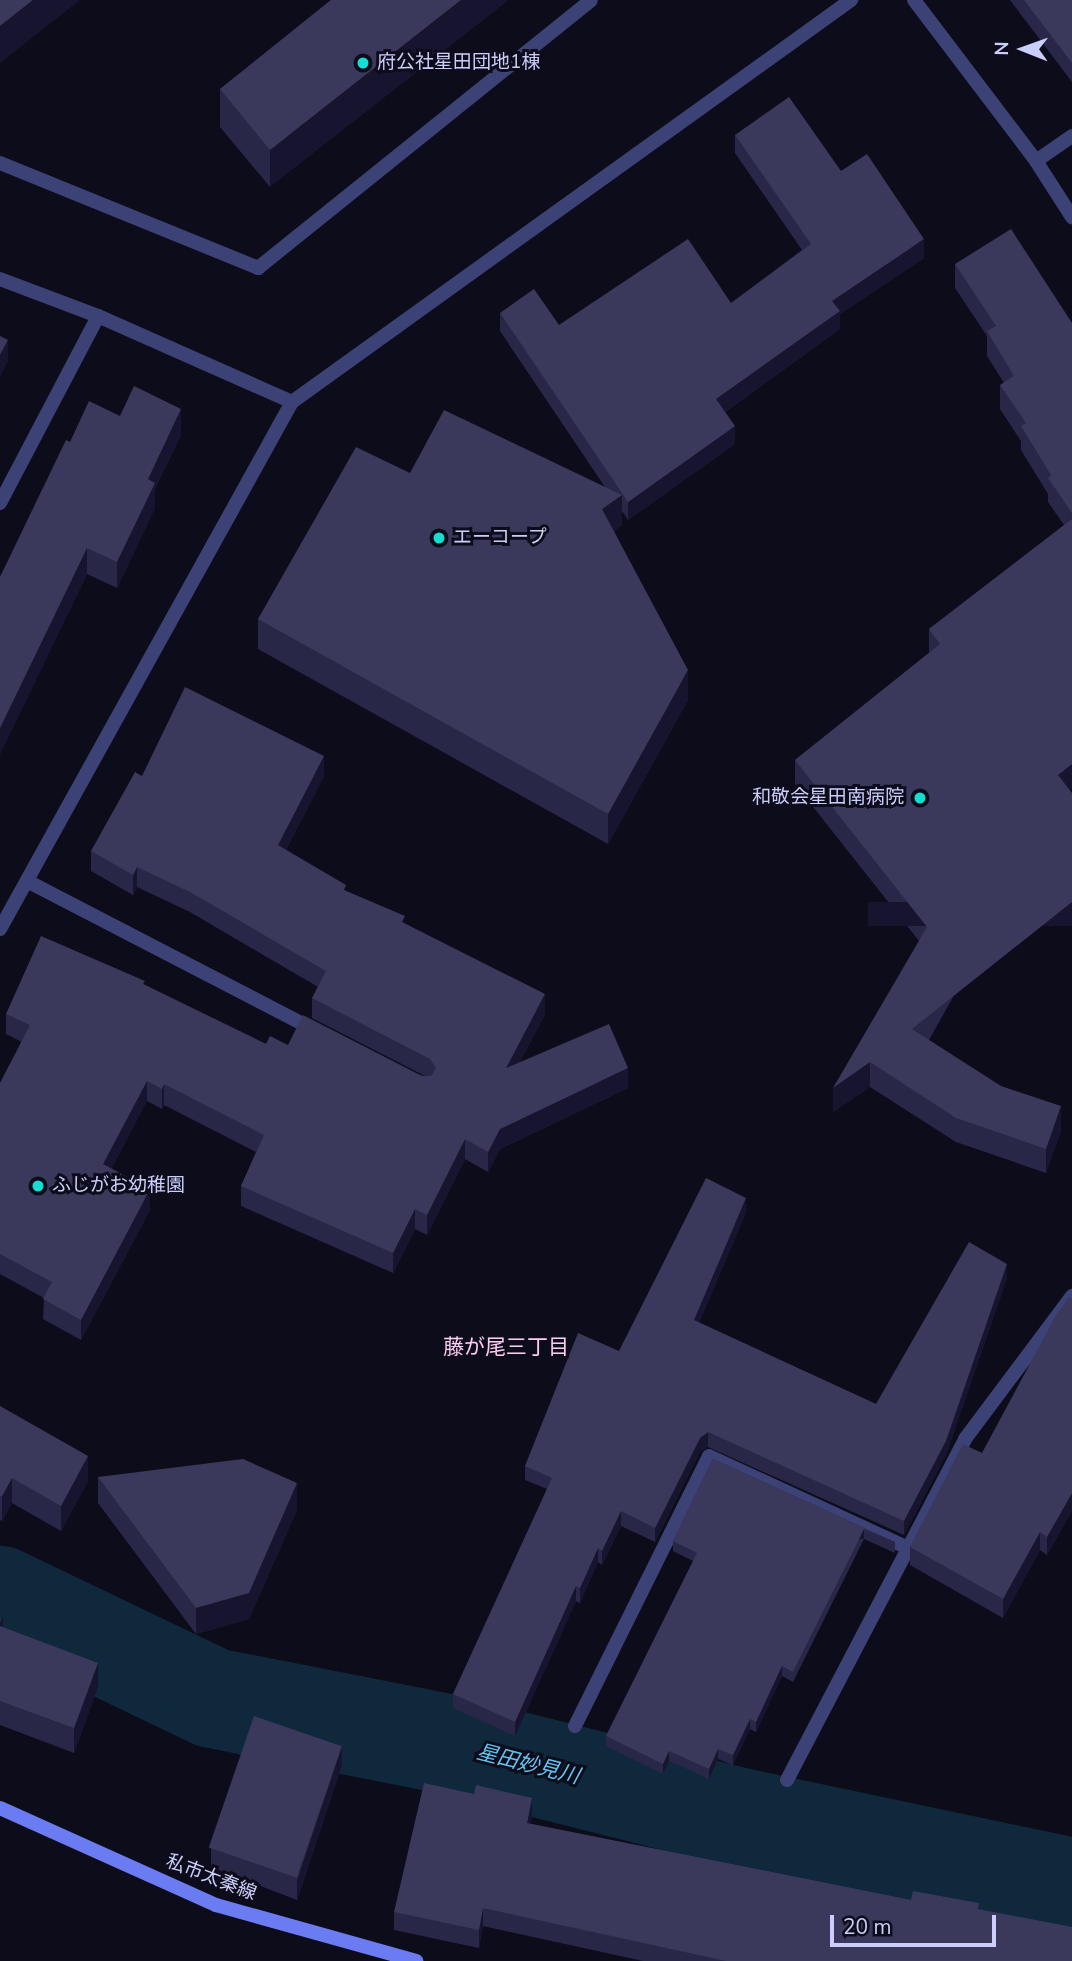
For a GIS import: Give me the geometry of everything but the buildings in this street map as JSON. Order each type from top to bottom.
[{"type":"main road","name":"私市太秦線","points":[[0,1808],[216,1905],[416,1961]]},
{"type":"street","points":[[0,163],[258,268],[591,0]]},
{"type":"street","points":[[0,929],[292,401],[851,0]]},
{"type":"street","points":[[914,0],[1036,161],[1072,218]]},
{"type":"street","points":[[1036,161],[1072,136]]},
{"type":"street","points":[[0,279],[98,316],[292,401]]},
{"type":"street","points":[[0,503],[98,316]]},
{"type":"street","points":[[27,881],[329,1038]]},
{"type":"street","points":[[788,1780],[965,1440],[1072,1296]]},
{"type":"street","points":[[575,1726],[709,1456],[908,1548]]},
{"type":"waterway","name":"星田妙見川","points":[[0,1596],[213,1698],[447,1744],[740,1818],[1072,1888]]},
{"type":"place","name":"府公社星田団地1棟","points":[[363,63]]},
{"type":"place","name":"エーコープ","points":[[439,538]]},
{"type":"place","name":"和敬会星田南病院","points":[[920,798]]},
{"type":"place","name":"ふじがお幼稚園","points":[[38,1186]]},
{"type":"district","name":"藤が尾三丁目","points":[[506,1347]]}]
